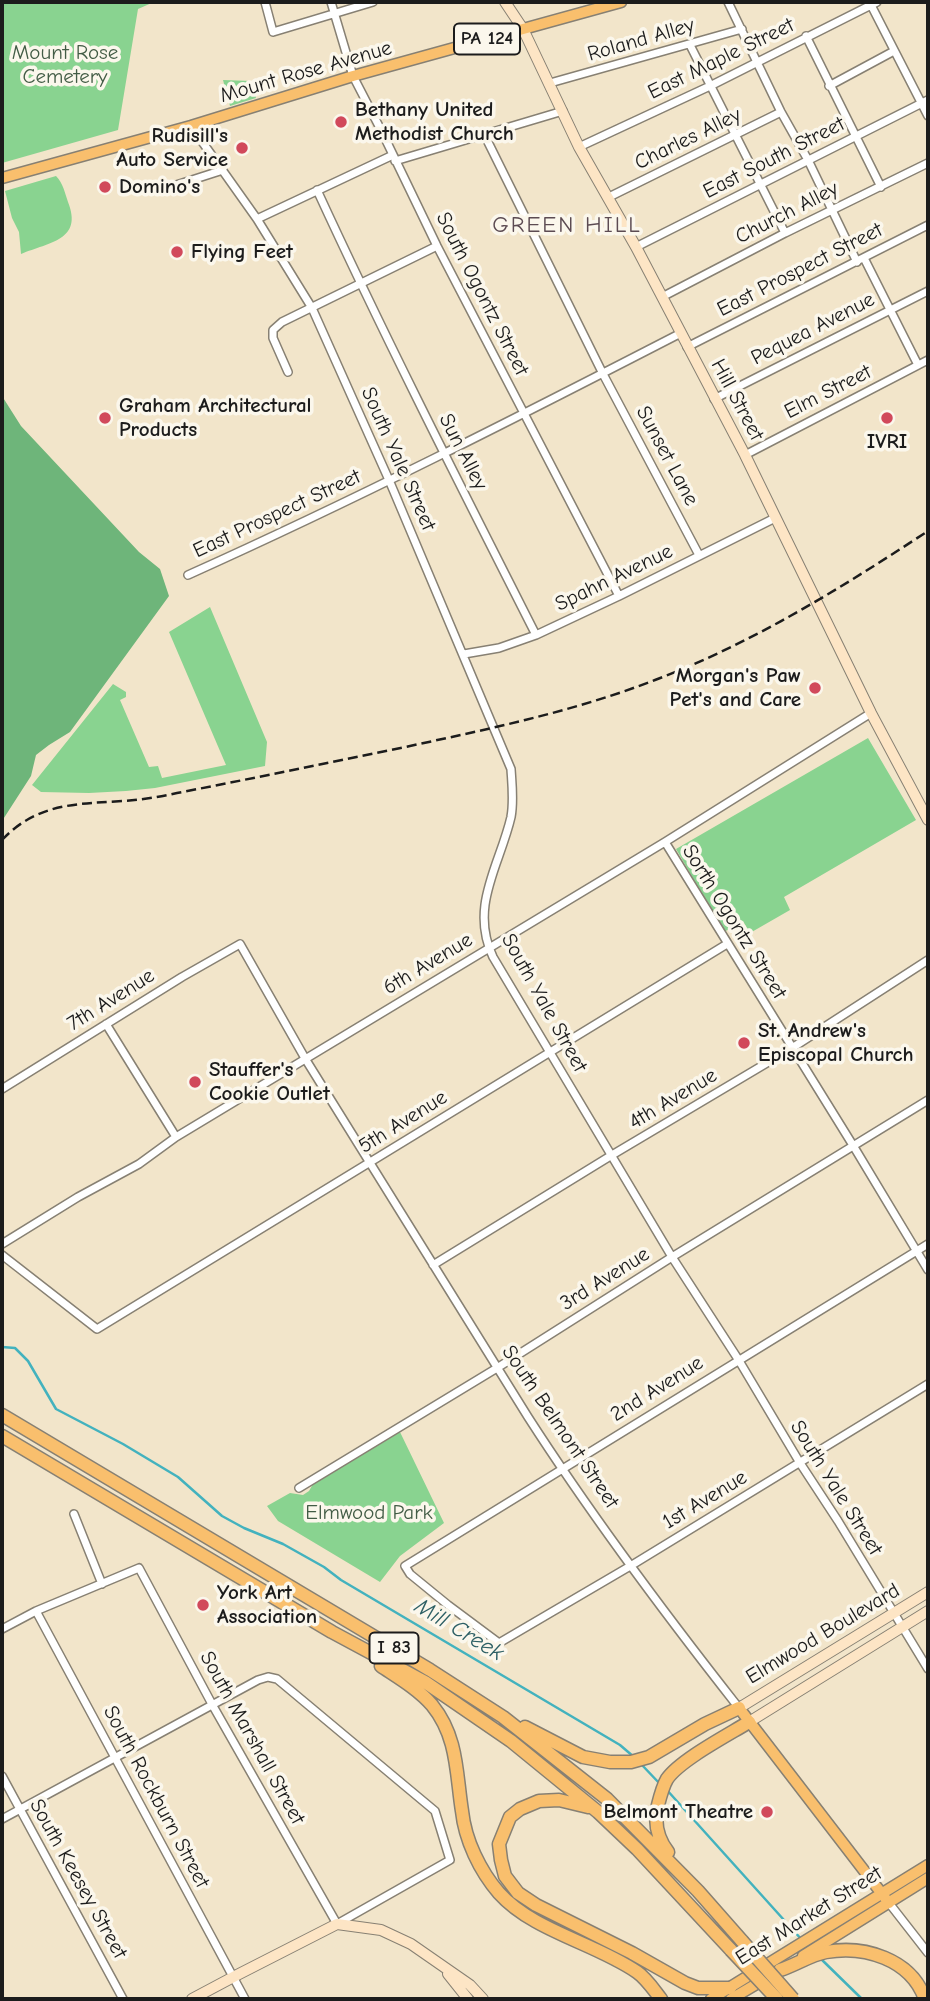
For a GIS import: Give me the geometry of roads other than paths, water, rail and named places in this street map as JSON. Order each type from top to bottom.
[{"type":"highway","name":"I 83","points":[[2,1415],[430,1670],[503,1717],[607,1799],[698,1891],[793,1999]]},
{"type":"highway","name":"I 83","points":[[2,1436],[332,1632],[425,1682],[511,1741],[595,1809],[637,1849],[777,1999]]},
{"type":"highway","points":[[332,1632],[421,1694],[433,1707],[450,1738],[457,1759],[462,1814],[468,1837],[499,1894],[538,1922],[639,1973],[662,1999]]},
{"type":"highway","points":[[485,1705],[583,1757],[610,1762],[631,1762],[649,1757],[705,1724],[739,1708]]},
{"type":"highway","points":[[698,1891],[661,1843],[656,1824],[657,1812],[667,1779],[675,1771],[749,1722]]},
{"type":"highway","points":[[595,1809],[559,1800],[539,1801],[520,1809],[510,1817],[499,1844],[505,1876],[518,1893],[536,1905],[685,1983],[733,1996]]},
{"type":"highway","points":[[780,1970],[822,1949],[866,1951],[886,1957],[912,1978],[925,1999]]},
{"type":"highway","points":[[639,1973],[647,1999]]},
{"type":"main road","name":"Hill Street","points":[[505,2],[523,29],[579,147],[636,247],[745,455],[871,713],[928,820]]},
{"type":"main road","name":"Mount Rose Avenue","points":[[2,178],[191,126],[353,76],[605,4],[621,2]]},
{"type":"main road","name":"Elmwood Boulevard","points":[[739,1708],[928,1592]]},
{"type":"main road","name":"Elmwood Boulevard","points":[[749,1722],[928,1611]]},
{"type":"main road","name":"South Belmont Street","points":[[739,1708],[886,1898]]},
{"type":"main road","name":"East Market Street","points":[[711,1999],[733,1996],[822,1949],[928,1865]]},
{"type":"main road","name":"East Market Street","points":[[733,1996],[786,1952],[812,1936],[928,1878]]},
{"type":"main road","points":[[192,1999],[337,1924],[381,1930],[411,1944],[470,1985],[483,1999]]},
{"type":"main road","points":[[441,1965],[468,1999]]},
{"type":"street","points":[[265,2],[273,32],[373,2]]},
{"type":"street","name":"South Ogontz Street","points":[[331,2],[353,76],[436,246],[619,596]]},
{"type":"street","points":[[728,2],[831,210],[890,310],[918,365]]},
{"type":"street","points":[[874,3],[894,51],[925,101],[928,116]]},
{"type":"street","name":"East Maple Street","points":[[579,147],[710,86],[874,3]]},
{"type":"street","name":"Roland Alley","points":[[550,83],[742,29]]},
{"type":"street","points":[[806,36],[881,187]]},
{"type":"street","points":[[690,45],[785,233]]},
{"type":"street","points":[[829,86],[894,51]]},
{"type":"street","name":"East South Street","points":[[636,247],[925,101]]},
{"type":"street","points":[[257,219],[394,158],[563,111]]},
{"type":"street","name":"Charles Alley","points":[[609,197],[781,112]]},
{"type":"street","name":"South Yale Street","points":[[191,126],[257,219],[312,308],[389,480],[511,769],[511,816],[486,894],[484,912],[489,948],[672,1257],[738,1359],[928,1669]]},
{"type":"street","name":"Sunset Lane","points":[[484,134],[603,374],[699,555]]},
{"type":"street","name":"Church Alley","points":[[662,297],[928,163]]},
{"type":"street","points":[[170,187],[223,170]]},
{"type":"street","name":"Sun Alley","points":[[317,190],[444,454],[536,635]]},
{"type":"street","name":"East Prospect Street","points":[[687,347],[928,226]]},
{"type":"street","points":[[288,372],[273,338],[273,330],[282,322],[436,246]]},
{"type":"street","name":"Pequea Avenue","points":[[714,399],[928,291]]},
{"type":"street","name":"East Prospect Street","points":[[188,575],[444,454],[681,332]]},
{"type":"street","name":"Elm Street","points":[[745,455],[928,360]]},
{"type":"street","name":"Spahn Avenue","points":[[464,654],[499,648],[536,635],[775,517]]},
{"type":"street","name":"6th Avenue","points":[[2,1244],[78,1197],[139,1164],[176,1138],[665,842],[871,713]]},
{"type":"street","name":"Sorth Ogontz Street","points":[[665,842],[928,1270]]},
{"type":"street","name":"7th Avenue","points":[[2,1088],[240,943]]},
{"type":"street","name":"South Belmont Street","points":[[240,943],[306,1060],[561,1469],[673,1623],[739,1708]]},
{"type":"street","name":"5th Avenue","points":[[2,1255],[97,1329],[727,944]]},
{"type":"street","name":"4th Avenue","points":[[433,1265],[792,1048],[928,960]]},
{"type":"street","points":[[106,1024],[176,1138]]},
{"type":"street","name":"3rd Avenue","points":[[299,1488],[928,1100]]},
{"type":"street","name":"2nd Avenue","points":[[499,1643],[410,1574],[405,1566],[928,1244]]},
{"type":"street","name":"1st Avenue","points":[[499,1643],[928,1384]]},
{"type":"street","points":[[2,1629],[36,1611],[102,1584],[74,1514]]},
{"type":"street","name":"South Marshall Street","points":[[102,1584],[139,1568],[213,1706],[337,1924]]},
{"type":"street","name":"South Rockburn Street","points":[[36,1611],[245,1999]]},
{"type":"street","points":[[2,1819],[268,1676],[277,1679],[435,1811],[450,1860],[337,1924]]},
{"type":"street","name":"South Keesey Street","points":[[2,1776],[123,1999]]},
{"type":"street","points":[[886,1898],[928,1953]]},
{"type":"waterway","name":"Mill Creek","points":[[2,1347],[15,1348],[28,1361],[56,1409],[178,1477],[222,1516],[283,1544],[324,1567],[341,1580],[620,1745],[634,1757]]},
{"type":"waterway","name":"Mill Creek","points":[[641,1764],[661,1785]]},
{"type":"waterway","name":"Mill Creek","points":[[666,1789],[802,1940]]},
{"type":"waterway","name":"Mill Creek","points":[[819,1957],[862,1999]]},
{"type":"railway","points":[[2,840],[29,819],[58,808],[157,797],[410,746],[534,718],[625,691],[691,665],[762,632],[928,531]]},
{"type":"place","name":"Bethany United Methodist Church","points":[[341,122]]},
{"type":"place","name":"Rudisill's Auto Service","points":[[242,148]]},
{"type":"place","name":"Domino's","points":[[105,187]]},
{"type":"place","name":"Flying Feet","points":[[177,252]]},
{"type":"place","name":"Graham Architectural Products","points":[[105,418]]},
{"type":"place","name":"IVRI","points":[[887,418]]},
{"type":"place","name":"Morgan's Paw Pet's and Care","points":[[815,688]]},
{"type":"place","name":"St. Andrew's Episcopal Church","points":[[744,1043]]},
{"type":"place","name":"Stauffer's Cookie Outlet","points":[[195,1082]]},
{"type":"place","name":"York Art Association","points":[[203,1605]]},
{"type":"place","name":"Belmont Theatre","points":[[767,1812]]},
{"type":"district","name":"GREEN HILL","points":[[567,225]]},
{"type":"park label","name":"Mount Rose Cemetery","points":[[65,65]]},
{"type":"park label","name":"Elmwood Park","points":[[369,1513]]}]
